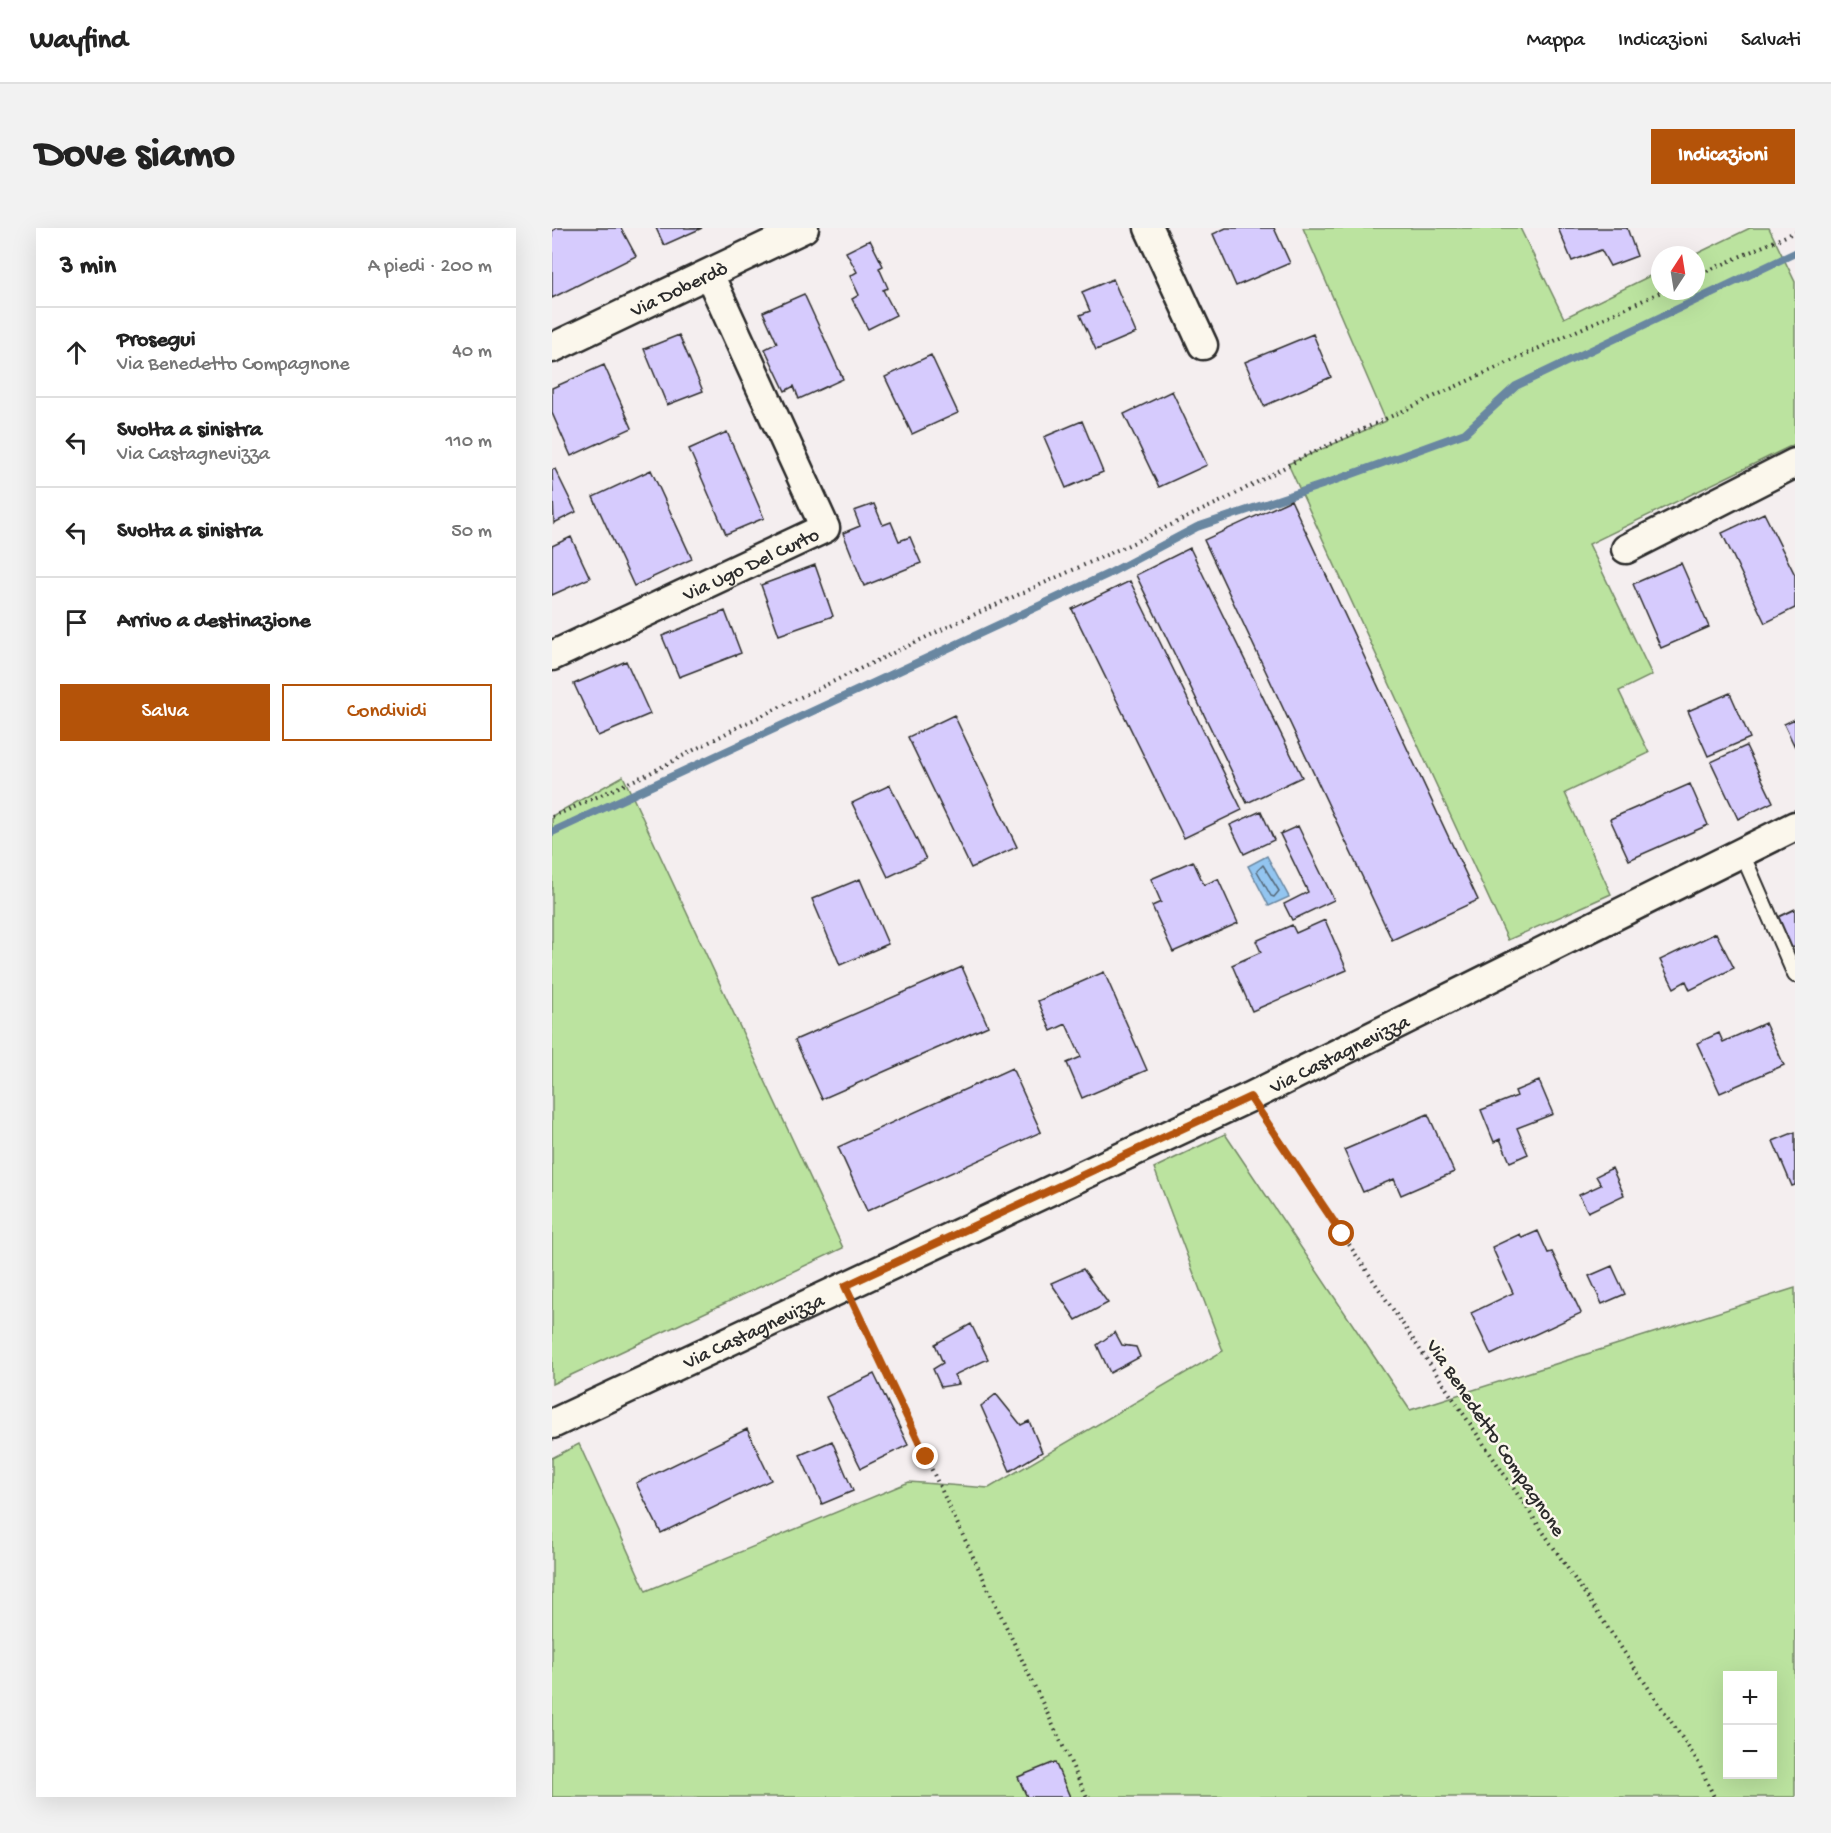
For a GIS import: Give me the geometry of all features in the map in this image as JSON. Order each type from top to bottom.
[{"type":"street","name":"Via Doberdò","points":[[552,348],[804,228]]},
{"type":"street","points":[[1149,228],[1203,345]]},
{"type":"street","name":"Via Ugo Del Curto","points":[[552,656],[825,528],[709,274]]},
{"type":"street","points":[[1626,549],[1795,463]]},
{"type":"street","name":"Via Castagnevizza","points":[[552,1424],[1250,1097],[1740,851],[1795,826]]},
{"type":"lane","points":[[1740,851],[1795,975]]},
{"type":"path","points":[[1705,272],[1795,232]]},
{"type":"path","points":[[552,817],[650,773],[740,726],[960,621],[1135,542],[1305,456],[1651,297]]},
{"type":"path","name":"Via Benedetto Compagnone","points":[[1250,1097],[1697,1760],[1714,1797]]},
{"type":"path","points":[[845,1286],[1087,1797]]},
{"type":"green space","points":[[1303,228],[1520,228],[1564,318],[1651,275],[1651,300],[1705,300],[1705,250],[1750,228],[1769,228],[1795,282],[1795,444],[1589,544],[1652,675],[1619,691],[1649,753],[1565,793],[1611,894],[1508,940],[1288,464],[1386,421]]},
{"type":"green space","points":[[623,776],[843,1248],[552,1384],[552,816]]},
{"type":"green space","points":[[1225,1134],[1410,1410],[1795,1288],[1795,1797],[552,1797],[552,1458],[579,1444],[646,1591],[909,1482],[989,1488],[1223,1351],[1154,1168]]},
{"type":"water","points":[[1267,856],[1289,897],[1269,906],[1248,866]]},
{"type":"building","points":[[557,228],[621,228],[636,256],[552,298],[552,231]]},
{"type":"building","points":[[656,228],[702,228],[664,245]]},
{"type":"building","points":[[1226,228],[1274,228],[1290,263],[1236,286],[1213,234]]},
{"type":"building","points":[[1558,228],[1627,228],[1637,256],[1610,266],[1601,250],[1572,261]]},
{"type":"building","points":[[870,240],[883,266],[879,268],[888,288],[883,290],[896,315],[868,329],[852,299],[859,295],[850,276],[857,272],[846,252]]},
{"type":"building","points":[[1113,279],[1136,333],[1096,350],[1080,315],[1090,311],[1082,292]]},
{"type":"building","points":[[804,294],[843,379],[799,399],[794,386],[785,391],[765,349],[777,343],[763,312]]},
{"type":"building","points":[[1313,334],[1331,377],[1264,406],[1245,362]]},
{"type":"building","points":[[679,335],[703,391],[667,405],[644,349]]},
{"type":"building","points":[[931,355],[958,413],[912,434],[885,377]]},
{"type":"building","points":[[604,365],[632,428],[571,456],[552,413],[552,388]]},
{"type":"building","points":[[1172,391],[1207,465],[1159,487],[1124,414]]},
{"type":"building","points":[[1082,421],[1103,472],[1066,488],[1044,437]]},
{"type":"building","points":[[727,432],[764,518],[726,534],[689,449]]},
{"type":"building","points":[[555,469],[576,512],[554,523],[552,470]]},
{"type":"building","points":[[651,470],[692,559],[634,586],[593,497]]},
{"type":"building","points":[[1291,500],[1478,900],[1392,940],[1204,540]]},
{"type":"building","points":[[874,504],[883,525],[891,522],[899,541],[910,537],[921,563],[864,586],[843,533],[860,526],[854,511]]},
{"type":"building","points":[[1764,513],[1795,575],[1795,608],[1765,623],[1722,533]]},
{"type":"building","points":[[571,537],[590,578],[552,595],[552,546]]},
{"type":"building","points":[[1190,548],[1302,777],[1247,803],[1136,575]]},
{"type":"building","points":[[1681,563],[1709,627],[1661,648],[1633,584]]},
{"type":"building","points":[[815,565],[833,616],[779,635],[761,585]]},
{"type":"building","points":[[1130,581],[1242,810],[1184,838],[1072,609]]},
{"type":"building","points":[[725,611],[741,653],[679,677],[662,636]]},
{"type":"building","points":[[626,661],[650,714],[598,736],[574,684]]},
{"type":"building","points":[[1730,693],[1750,738],[1708,756],[1688,711]]},
{"type":"building","points":[[954,715],[1017,847],[971,868],[908,737]]},
{"type":"building","points":[[1795,719],[1795,747],[1784,724]]},
{"type":"building","points":[[1746,746],[1773,802],[1738,819],[1711,762]]},
{"type":"building","points":[[1690,784],[1708,825],[1629,860],[1610,819]]},
{"type":"building","points":[[890,785],[926,859],[888,877],[852,803]]},
{"type":"building","points":[[1261,811],[1274,840],[1244,854],[1230,825]]},
{"type":"building","points":[[1298,826],[1334,900],[1292,920],[1284,904],[1308,892],[1280,834]]},
{"type":"building","points":[[1193,861],[1204,885],[1218,879],[1238,923],[1173,952],[1152,906],[1161,902],[1151,879]]},
{"type":"building","points":[[860,879],[888,944],[840,965],[812,899]]},
{"type":"building","points":[[1795,909],[1795,947],[1790,948],[1776,918]]},
{"type":"building","points":[[1325,920],[1347,970],[1252,1011],[1232,965],[1261,952],[1256,941],[1292,925],[1296,933]]},
{"type":"building","points":[[1716,933],[1734,968],[1690,990],[1686,981],[1674,988],[1660,960]]},
{"type":"building","points":[[962,967],[988,1026],[822,1099],[795,1040]]},
{"type":"building","points":[[1104,972],[1147,1070],[1082,1098],[1067,1063],[1081,1057],[1066,1024],[1051,1031],[1038,1001]]},
{"type":"building","points":[[1765,1023],[1784,1065],[1720,1093],[1697,1043],[1719,1033],[1723,1042]]},
{"type":"building","points":[[1012,1068],[1041,1132],[867,1211],[838,1147]]},
{"type":"building","points":[[1539,1081],[1553,1114],[1517,1128],[1528,1154],[1510,1162],[1500,1139],[1494,1142],[1481,1110],[1517,1096],[1515,1091]]},
{"type":"building","points":[[1428,1114],[1454,1172],[1401,1195],[1394,1179],[1363,1192],[1344,1150]]},
{"type":"building","points":[[1795,1132],[1795,1185],[1792,1186],[1773,1141]]},
{"type":"building","points":[[1612,1168],[1624,1195],[1588,1212],[1579,1195],[1601,1185],[1596,1176]]},
{"type":"building","points":[[1538,1231],[1548,1253],[1552,1252],[1581,1313],[1491,1355],[1471,1313],[1513,1293],[1492,1247],[1520,1234],[1522,1238]]},
{"type":"building","points":[[1612,1266],[1625,1294],[1602,1304],[1589,1276]]},
{"type":"building","points":[[1083,1269],[1108,1303],[1076,1320],[1051,1283]]},
{"type":"building","points":[[971,1324],[988,1359],[954,1375],[959,1384],[941,1387],[933,1369],[943,1363],[935,1344]]},
{"type":"building","points":[[1115,1332],[1122,1345],[1136,1347],[1140,1357],[1110,1373],[1097,1345]]},
{"type":"building","points":[[874,1374],[908,1445],[861,1468],[826,1397]]},
{"type":"building","points":[[996,1394],[1021,1425],[1029,1421],[1042,1452],[1010,1471],[981,1406]]},
{"type":"building","points":[[747,1429],[771,1480],[661,1533],[636,1483]]},
{"type":"building","points":[[832,1441],[853,1491],[822,1504],[800,1455]]},
{"type":"building","points":[[1055,1762],[1070,1797],[1027,1797],[1018,1777]]},
{"type":"waterway","points":[[552,832],[1108,574],[1197,527],[1465,433],[1516,386],[1795,253]]},
{"type":"route","points":[[926,1457],[845,1286],[1250,1097],[1342,1234]]}]
